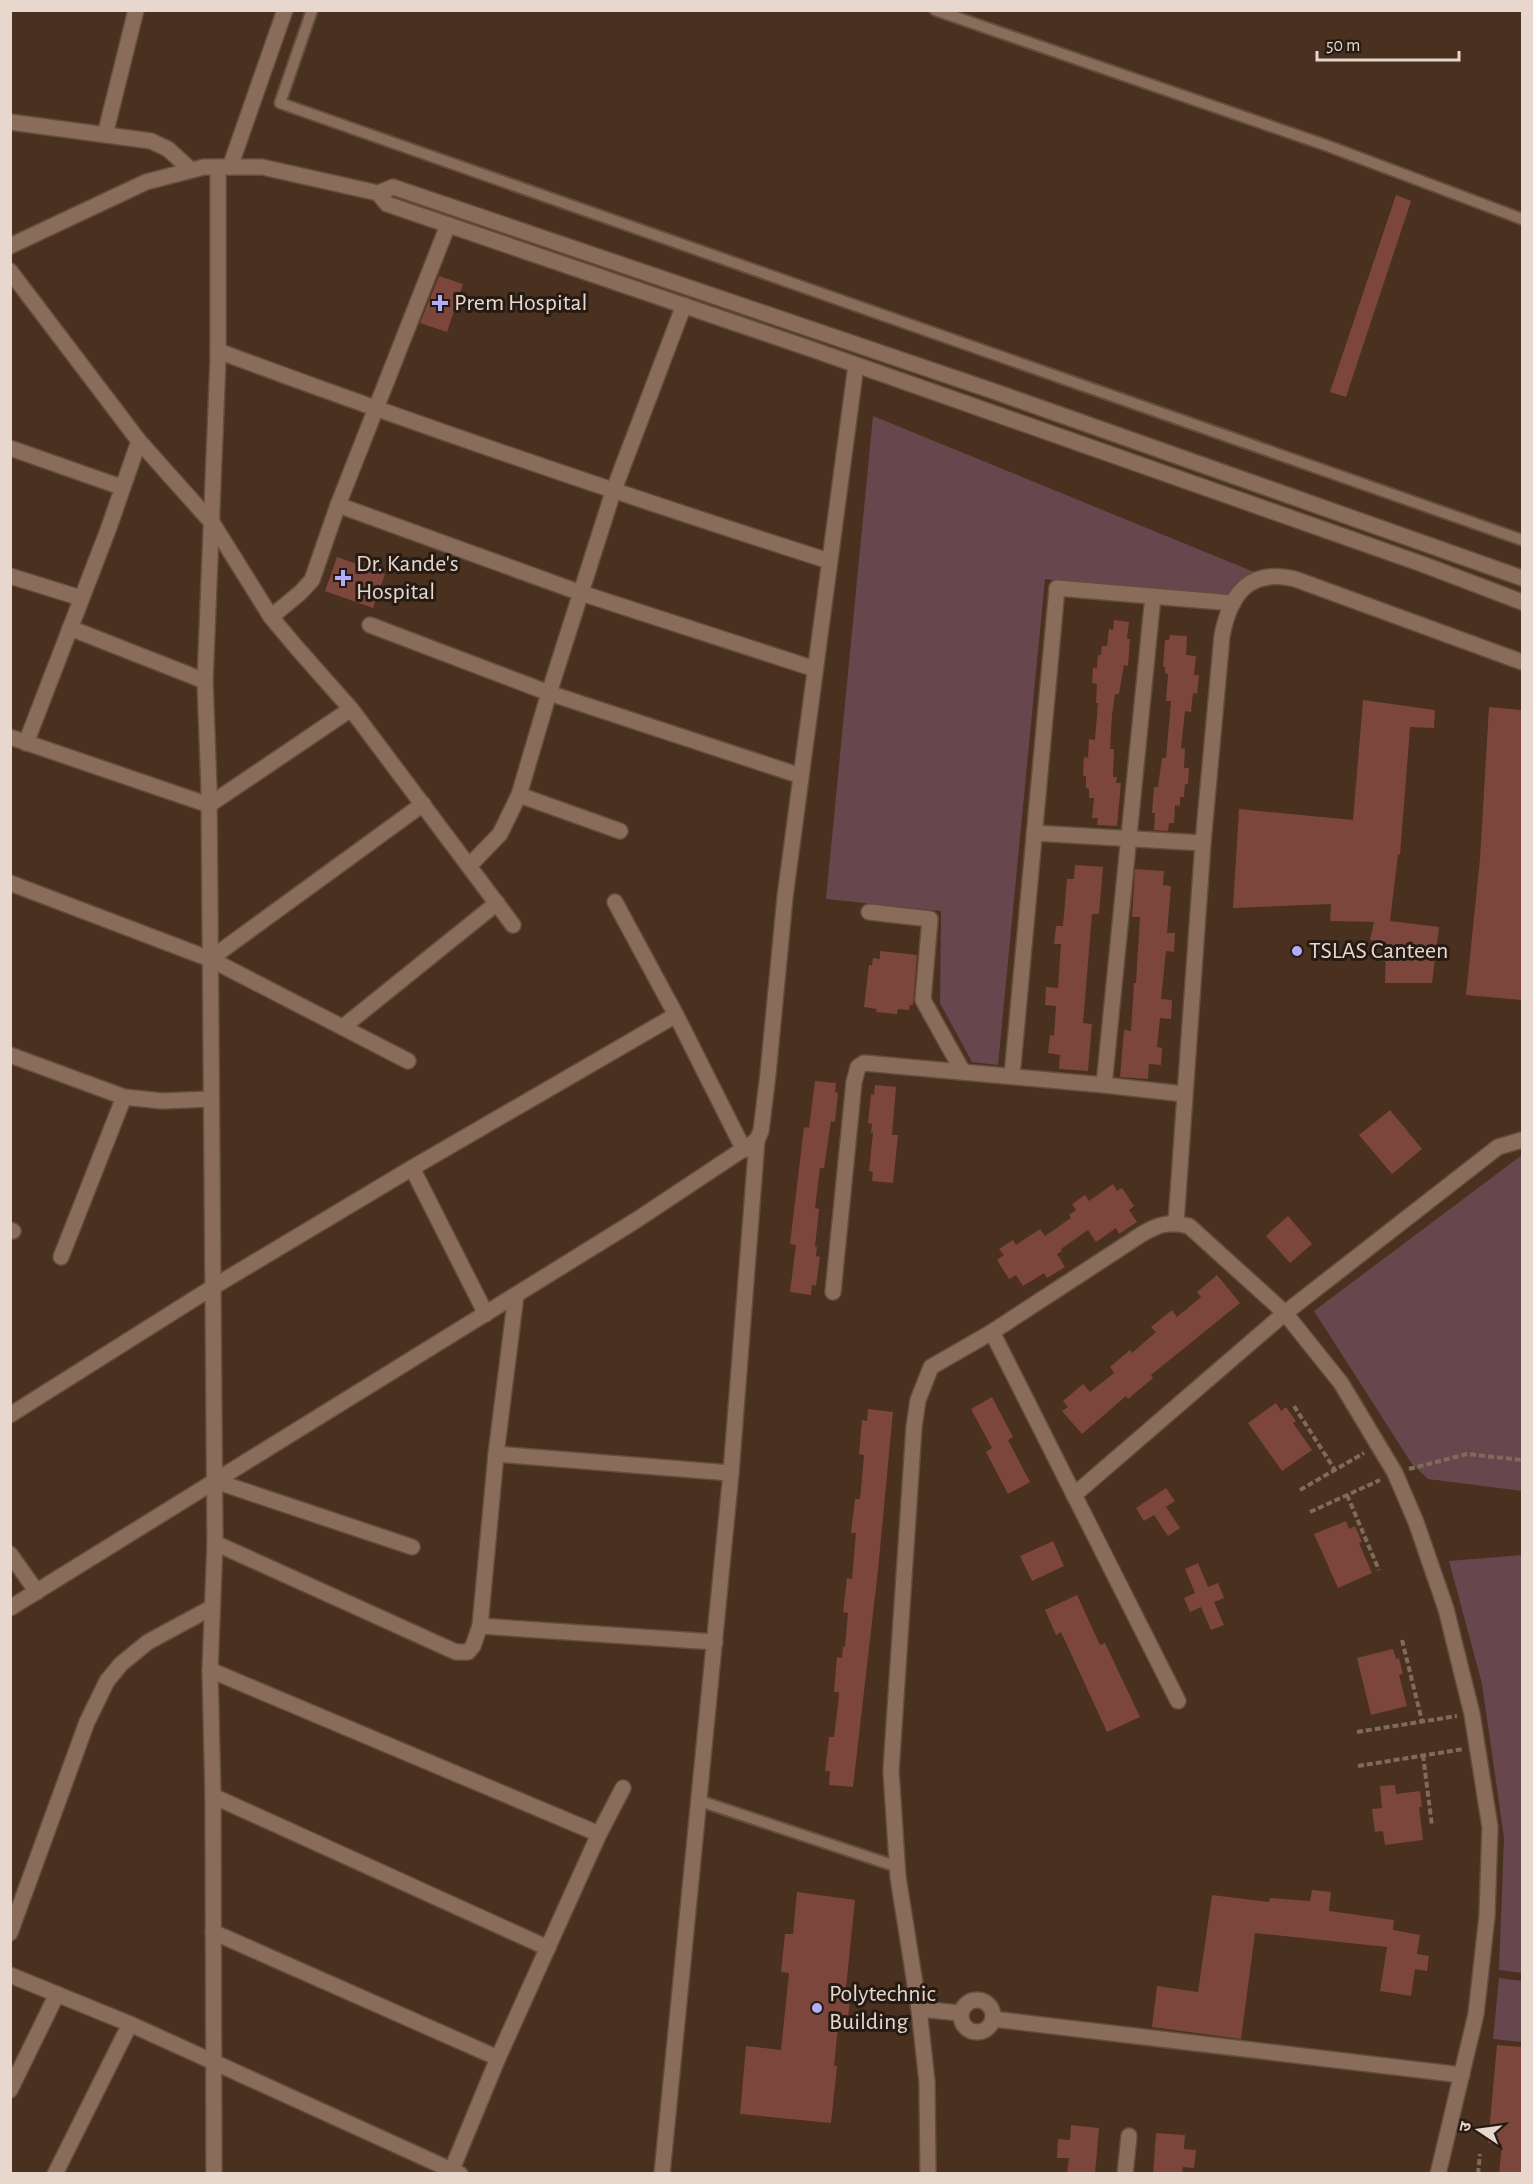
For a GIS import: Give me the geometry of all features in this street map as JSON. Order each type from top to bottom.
[{"type":"street","points":[[105,135],[136,10]]},
{"type":"street","points":[[214,2174],[213,1796],[210,1670],[215,1481],[209,805],[205,681],[213,524],[224,167],[285,10]]},
{"type":"street","points":[[10,122],[151,141],[159,144],[191,170]]},
{"type":"street","points":[[10,246],[146,182],[204,167],[262,167],[378,193],[393,187],[993,391],[1522,578]]},
{"type":"street","points":[[378,193],[387,204],[856,365],[1422,564],[1522,602]]},
{"type":"street","points":[[271,616],[312,580],[338,505],[448,225]]},
{"type":"street","points":[[10,271],[139,441],[213,524],[271,616],[351,709],[513,925]]},
{"type":"street","points":[[469,866],[500,834],[519,795],[549,693],[614,492],[684,305]]},
{"type":"street","points":[[218,351],[376,410],[614,492],[829,561]]},
{"type":"street","points":[[663,2174],[731,1473],[757,1140],[761,1131],[768,1074],[785,897],[856,365]]},
{"type":"street","points":[[26,743],[108,531],[121,487],[139,441]]},
{"type":"street","points":[[10,448],[121,487]]},
{"type":"street","points":[[338,505],[581,593],[815,669]]},
{"type":"street","points":[[1176,1222],[1203,843],[1222,636],[1226,617],[1239,592],[1248,583],[1264,576],[1281,575],[1522,662]]},
{"type":"street","points":[[10,576],[81,598]]},
{"type":"street","points":[[1012,1076],[1057,588],[1233,603]]},
{"type":"street","points":[[1104,1085],[1153,596]]},
{"type":"street","points":[[370,625],[549,693],[801,776]]},
{"type":"street","points":[[70,628],[205,681]]},
{"type":"street","points":[[209,805],[351,709]]},
{"type":"street","points":[[10,737],[209,805]]},
{"type":"street","points":[[519,795],[620,831]]},
{"type":"street","points":[[210,959],[423,804]]},
{"type":"street","points":[[1034,833],[1203,843]]},
{"type":"street","points":[[10,883],[210,959],[408,1061]]},
{"type":"street","points":[[615,902],[676,1015],[744,1150]]},
{"type":"street","points":[[343,1028],[497,903]]},
{"type":"street","points":[[869,912],[930,919],[923,1000],[963,1072]]},
{"type":"street","points":[[10,1415],[213,1287],[412,1168],[676,1015]]},
{"type":"street","points":[[10,1055],[124,1097],[162,1101],[211,1099]]},
{"type":"street","points":[[833,1292],[854,1082],[858,1067],[864,1063],[1184,1094]]},
{"type":"street","points":[[61,1257],[124,1097]]},
{"type":"street","points":[[10,1608],[635,1221],[757,1140]]},
{"type":"street","points":[[1074,1495],[1285,1313],[1498,1147],[1522,1140]]},
{"type":"street","points":[[412,1168],[486,1314]]},
{"type":"street","points":[[928,2174],[927,2082],[919,2009],[898,1867],[891,1771],[918,1400],[931,1367],[992,1332],[1157,1225],[1176,1222],[1189,1226],[1285,1313],[1341,1383],[1380,1444],[1395,1473],[1416,1522],[1446,1609],[1472,1714],[1490,1827],[1487,1916],[1476,2013],[1438,2174]]},
{"type":"street","points":[[215,1543],[456,1652],[468,1652],[473,1646],[480,1626],[496,1454],[516,1295]]},
{"type":"street","points":[[992,1332],[1178,1701]]},
{"type":"street","points":[[496,1454],[731,1473]]},
{"type":"street","points":[[215,1481],[412,1547]]},
{"type":"street","points":[[10,1554],[36,1592]]},
{"type":"street","points":[[10,1933],[87,1722],[107,1681],[122,1664],[148,1642],[211,1608]]},
{"type":"street","points":[[480,1626],[715,1642]]},
{"type":"street","points":[[210,1670],[599,1834]]},
{"type":"street","points":[[10,1975],[214,2061],[454,2172],[498,2058],[599,1834],[623,1788]]},
{"type":"street","points":[[213,1796],[548,1948]]},
{"type":"street","points":[[213,1932],[498,2058]]},
{"type":"street","points":[[10,2090],[57,1994]]},
{"type":"street","points":[[980,2000],[990,2006],[993,2019],[986,2029],[974,2032],[963,2025],[960,2013],[967,2002],[980,2000]]},
{"type":"street","points":[[919,2009],[960,2013]]},
{"type":"street","points":[[993,2019],[1462,2075]]},
{"type":"street","points":[[55,2174],[130,2024]]},
{"type":"street","points":[[1125,2174],[1129,2136]]},
{"type":"lane","points":[[312,10],[280,103],[1522,540]]},
{"type":"lane","points":[[935,10],[1328,146],[1522,219]]},
{"type":"lane","points":[[700,1801],[898,1867]]},
{"type":"path","points":[[1294,1406],[1335,1470]]},
{"type":"path","points":[[1300,1490],[1380,1444]]},
{"type":"path","points":[[1310,1512],[1395,1473],[1467,1454],[1522,1460]]},
{"type":"path","points":[[1347,1495],[1379,1570]]},
{"type":"path","points":[[1402,1640],[1422,1721]]},
{"type":"path","points":[[1357,1731],[1472,1714]]},
{"type":"path","points":[[1358,1766],[1477,1746]]},
{"type":"path","points":[[1424,1755],[1432,1826]]},
{"type":"path","points":[[1478,2174],[1480,2154]]},
{"type":"shaded area","points":[[873,416],[1264,576],[1227,603],[1045,579],[998,1065],[972,1062],[940,1003],[941,911],[826,899]]},
{"type":"shaded area","points":[[1522,1155],[1522,1491],[1428,1479],[1412,1464],[1314,1311]]},
{"type":"shaded area","points":[[1522,1555],[1522,1973],[1499,1970],[1504,1838],[1482,1684],[1449,1561]]},
{"type":"shaded area","points":[[1499,1978],[1522,1981],[1522,2042],[1493,2039]]},
{"type":"building","points":[[1396,195],[1411,201],[1346,397],[1330,392]]},
{"type":"building","points":[[439,276],[463,284],[447,332],[420,323]]},
{"type":"building","points":[[337,557],[385,574],[373,608],[325,591]]},
{"type":"building","points":[[1114,620],[1129,622],[1127,639],[1130,639],[1128,666],[1124,665],[1119,694],[1115,694],[1112,715],[1110,749],[1114,749],[1113,777],[1117,777],[1116,783],[1121,783],[1117,826],[1097,825],[1098,818],[1092,818],[1094,798],[1089,798],[1086,776],[1083,776],[1084,757],[1088,758],[1089,739],[1095,740],[1098,703],[1096,703],[1097,684],[1092,683],[1093,668],[1097,668],[1098,655],[1101,655],[1102,646],[1107,646],[1109,629],[1113,630]]},
{"type":"building","points":[[1170,635],[1187,636],[1186,655],[1196,656],[1194,675],[1199,675],[1197,694],[1193,693],[1191,712],[1185,711],[1181,748],[1185,749],[1184,768],[1189,768],[1188,784],[1185,784],[1184,797],[1180,797],[1180,806],[1175,805],[1174,823],[1169,823],[1168,831],[1154,830],[1155,813],[1152,813],[1154,787],[1158,787],[1162,758],[1166,758],[1171,701],[1166,701],[1168,674],[1165,673],[1165,667],[1163,667],[1165,640],[1169,640]]},
{"type":"building","points":[[1363,700],[1435,710],[1434,728],[1410,727],[1400,855],[1398,854],[1390,921],[1439,927],[1432,983],[1385,983],[1386,942],[1370,940],[1374,922],[1330,921],[1331,904],[1233,908],[1239,809],[1353,820]]},
{"type":"building","points":[[1489,707],[1522,710],[1522,1000],[1466,995],[1480,859]]},
{"type":"building","points":[[1075,865],[1103,867],[1099,914],[1092,914],[1083,1023],[1092,1024],[1088,1071],[1059,1069],[1060,1055],[1048,1053],[1050,1035],[1054,1036],[1056,1006],[1045,1005],[1046,987],[1058,988],[1061,944],[1054,944],[1056,926],[1063,926],[1067,879],[1074,879]]},
{"type":"building","points":[[1135,869],[1164,871],[1163,885],[1171,886],[1167,933],[1175,933],[1174,952],[1166,951],[1161,999],[1172,1000],[1171,1019],[1160,1018],[1157,1047],[1162,1048],[1161,1065],[1149,1064],[1148,1079],[1120,1077],[1124,1030],[1131,1031],[1134,983],[1136,983],[1140,917],[1132,917]]},
{"type":"building","points":[[880,951],[917,955],[913,1005],[910,1005],[909,1010],[898,1009],[897,1014],[876,1012],[877,1009],[864,1007],[869,965],[872,965],[873,958],[880,959]]},
{"type":"building","points":[[815,1081],[836,1083],[835,1092],[838,1093],[835,1122],[831,1121],[824,1168],[820,1168],[815,1208],[819,1209],[815,1247],[817,1247],[816,1256],[820,1257],[816,1286],[812,1285],[811,1295],[790,1292],[796,1245],[790,1244],[804,1127],[809,1128]]},
{"type":"building","points":[[875,1085],[896,1087],[892,1135],[898,1135],[893,1183],[872,1181],[873,1172],[869,1171],[873,1133],[871,1133],[872,1124],[868,1123],[871,1094],[874,1095]]},
{"type":"building","points":[[1390,1110],[1422,1149],[1392,1174],[1359,1135]]},
{"type":"building","points":[[1113,1184],[1117,1191],[1122,1188],[1134,1206],[1129,1210],[1137,1222],[1119,1234],[1116,1228],[1096,1242],[1088,1230],[1061,1249],[1062,1251],[1057,1254],[1065,1267],[1047,1278],[1044,1273],[1023,1286],[1016,1275],[1009,1279],[997,1260],[1004,1255],[999,1249],[1013,1240],[1016,1245],[1040,1229],[1045,1236],[1071,1218],[1069,1215],[1076,1210],[1072,1204],[1085,1195],[1089,1201]]},
{"type":"building","points":[[1288,1216],[1312,1244],[1290,1263],[1266,1236]]},
{"type":"building","points":[[1217,1275],[1240,1303],[1151,1375],[1153,1378],[1128,1399],[1126,1396],[1082,1434],[1062,1411],[1068,1407],[1063,1401],[1083,1384],[1090,1392],[1114,1373],[1110,1367],[1130,1350],[1132,1353],[1156,1332],[1151,1327],[1172,1310],[1177,1317],[1201,1297],[1197,1292]]},
{"type":"building","points":[[992,1397],[1013,1437],[1008,1440],[1030,1482],[1008,1494],[986,1452],[992,1448],[971,1409]]},
{"type":"building","points":[[1276,1403],[1281,1411],[1286,1407],[1296,1421],[1293,1423],[1312,1450],[1282,1471],[1248,1423]]},
{"type":"building","points":[[868,1409],[893,1412],[878,1570],[853,1787],[829,1785],[830,1771],[825,1771],[829,1737],[834,1737],[838,1705],[839,1692],[834,1692],[837,1657],[842,1658],[843,1646],[845,1647],[848,1613],[843,1612],[847,1578],[852,1579],[856,1533],[851,1533],[855,1499],[860,1499],[864,1455],[859,1454],[862,1420],[867,1421]]},
{"type":"building","points":[[1166,1488],[1175,1501],[1166,1507],[1180,1528],[1168,1536],[1154,1515],[1144,1521],[1136,1508]]},
{"type":"building","points":[[1346,1521],[1349,1529],[1355,1526],[1362,1542],[1359,1543],[1372,1573],[1338,1588],[1314,1534]]},
{"type":"building","points":[[1053,1541],[1064,1566],[1032,1581],[1020,1556]]},
{"type":"building","points":[[1198,1563],[1208,1587],[1218,1583],[1224,1598],[1214,1602],[1224,1625],[1211,1630],[1201,1607],[1190,1612],[1184,1598],[1195,1593],[1185,1569]]},
{"type":"building","points":[[1077,1595],[1100,1645],[1105,1643],[1140,1717],[1107,1732],[1061,1632],[1056,1635],[1045,1610]]},
{"type":"building","points":[[1393,1649],[1396,1659],[1399,1658],[1403,1674],[1399,1675],[1407,1706],[1371,1715],[1357,1658]]},
{"type":"building","points":[[1395,1785],[1396,1794],[1420,1791],[1422,1807],[1419,1807],[1423,1840],[1385,1845],[1383,1831],[1375,1832],[1372,1809],[1382,1808],[1380,1786]]},
{"type":"building","points":[[1312,1890],[1331,1892],[1329,1911],[1394,1920],[1393,1930],[1420,1935],[1417,1954],[1429,1956],[1427,1971],[1415,1969],[1411,1996],[1380,1991],[1387,1947],[1255,1933],[1241,2039],[1152,2027],[1157,1986],[1198,1992],[1212,1895],[1269,1902],[1270,1898],[1310,1901]]},
{"type":"building","name":"Polytechnic Building","points":[[797,1892],[855,1900],[846,1988],[851,1989],[847,2028],[838,2027],[834,2066],[837,2066],[831,2123],[740,2114],[746,2046],[781,2050],[789,1973],[781,1972],[785,1934],[793,1934]]},
{"type":"building","points":[[1497,2045],[1522,2047],[1522,2174],[1499,2174],[1502,2144],[1488,2143]]},
{"type":"building","points":[[1071,2125],[1099,2128],[1095,2174],[1067,2173],[1069,2158],[1057,2158],[1058,2139],[1070,2140]]},
{"type":"building","points":[[1156,2133],[1185,2135],[1184,2149],[1196,2150],[1194,2168],[1183,2167],[1182,2174],[1153,2174]]},
{"type":"place","name":"Prem Hospital","points":[[440,303]]},
{"type":"place","name":"Dr. Kande's Hospital","points":[[343,578]]},
{"type":"place","name":"TSLAS Canteen","points":[[1297,951]]},
{"type":"place","name":"Polytechnic Building","points":[[817,2008]]}]
